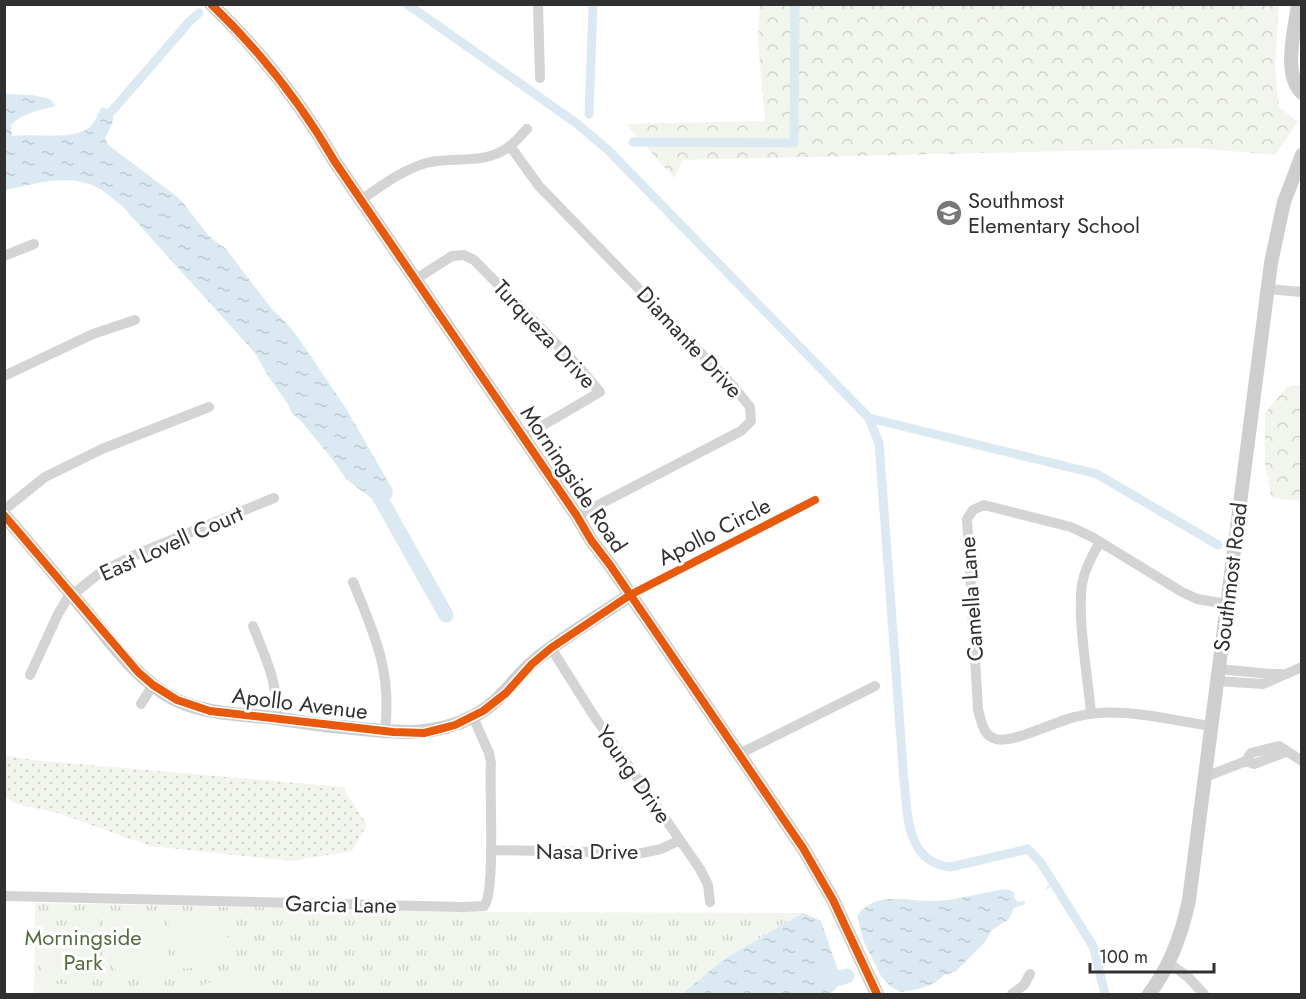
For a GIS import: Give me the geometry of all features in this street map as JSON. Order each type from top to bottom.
[{"type":"street","name":"Morningside Road","points":[[211,4],[265,59],[317,131],[361,200],[738,754],[818,873],[840,914],[877,994]]},
{"type":"street","points":[[538,4],[540,78]]},
{"type":"street","points":[[1298,4],[1291,66],[1294,82],[1302,93]]},
{"type":"street","points":[[361,200],[382,185],[416,167],[443,161],[470,160],[500,153],[527,129]]},
{"type":"street","name":"Diamante Drive","points":[[510,146],[538,186],[645,294],[734,387],[750,407],[751,421],[741,431],[577,516]]},
{"type":"street","name":"Southmost Road","points":[[1149,994],[1169,963],[1186,919],[1190,900],[1275,238],[1284,202],[1302,156]]},
{"type":"street","points":[[4,256],[34,244]]},
{"type":"street","name":"Turqueza Drive","points":[[416,279],[453,256],[470,257],[511,296],[600,392],[523,437]]},
{"type":"street","points":[[1268,289],[1302,292]]},
{"type":"street","points":[[4,376],[93,334],[135,320]]},
{"type":"street","points":[[4,510],[45,477],[102,449],[209,407]]},
{"type":"street","name":"East Lovell Court","points":[[30,675],[58,614],[72,594],[101,572],[135,555],[274,498]]},
{"type":"street","name":"Apollo Circle","points":[[630,595],[815,500]]},
{"type":"street","name":"Camella Lane","points":[[1211,726],[1126,713],[1091,714],[1003,740],[990,737],[985,732],[978,710],[966,526],[969,514],[978,506],[990,506],[1060,524],[1100,542],[1182,592],[1197,599],[1227,604]]},
{"type":"street","name":"Apollo Avenue","points":[[4,515],[123,655],[153,685],[177,700],[210,711],[385,731],[424,733],[447,727],[472,717],[496,702],[532,664],[551,648],[630,595]]},
{"type":"street","points":[[1091,714],[1082,592],[1086,567],[1100,542]]},
{"type":"street","points":[[354,582],[377,644],[386,677],[385,731]]},
{"type":"street","points":[[253,626],[274,682],[278,703],[276,718]]},
{"type":"street","name":"Young Drive","points":[[551,648],[592,713],[680,840],[708,885],[710,902]]},
{"type":"street","points":[[1218,675],[1263,684],[1302,667]]},
{"type":"street","points":[[141,704],[153,685]]},
{"type":"street","points":[[738,754],[875,686]]},
{"type":"street","name":"Garcia Lane","points":[[4,896],[484,906],[488,899],[491,850],[491,763],[489,753],[472,717]]},
{"type":"street","points":[[1205,777],[1246,761],[1251,753],[1264,755],[1279,746],[1302,760]]},
{"type":"street","name":"Nasa Drive","points":[[491,850],[642,853],[661,849],[680,840]]},
{"type":"street","points":[[1169,963],[1188,977],[1204,994]]},
{"type":"street","points":[[1012,994],[1024,985],[1030,974]]},
{"type":"green space","points":[[760,5],[1279,5],[1275,68],[1279,107],[1298,122],[1275,155],[1195,148],[683,160],[674,178],[626,124],[765,121],[758,41]]},
{"type":"green space","points":[[1301,385],[1301,501],[1272,498],[1265,466],[1265,413],[1287,387]]},
{"type":"green space","points":[[4,755],[32,760],[343,787],[367,825],[352,851],[292,861],[150,846],[58,813],[16,804],[5,797]]},
{"type":"green space","name":"Morningside Park","points":[[35,903],[499,912],[803,913],[724,959],[682,994],[34,994]]},
{"type":"green space","points":[[183,912],[202,916],[220,927],[228,938],[234,958],[185,969],[178,965],[167,915]]},
{"type":"green space","points":[[115,916],[132,918],[146,924],[158,934],[168,952],[169,973],[119,973],[113,967]]},
{"type":"green space","points":[[83,920],[98,920],[97,971],[90,976],[41,974],[42,956],[53,936],[64,927]]},
{"type":"green space","points":[[225,979],[263,982],[298,994],[183,994],[201,985]]},
{"type":"green space","points":[[39,984],[88,984],[95,990],[94,994],[39,994]]},
{"type":"water","points":[[5,94],[32,95],[50,99],[56,106],[15,121],[11,125],[12,136],[74,134],[90,127],[102,107],[112,111],[113,121],[105,138],[107,144],[180,199],[209,236],[226,249],[272,309],[291,328],[347,410],[393,490],[392,497],[382,506],[346,479],[301,421],[292,414],[255,353],[122,206],[109,195],[89,184],[65,180],[5,190]]},
{"type":"water","points":[[1006,889],[1014,892],[1014,898],[1018,902],[1025,901],[1025,904],[1014,908],[1009,919],[992,930],[985,942],[955,972],[944,975],[935,983],[919,989],[901,992],[891,987],[881,976],[864,942],[857,916],[873,902],[893,899],[936,901]]},
{"type":"water","points":[[803,913],[821,921],[842,982],[830,994],[682,994],[724,959]]},
{"type":"waterway","points":[[407,4],[576,123],[608,150],[869,418],[879,443],[904,781],[912,835],[917,847],[925,856],[936,863],[950,867],[1028,849],[1041,863],[1093,946],[1105,994]]},
{"type":"waterway","points":[[589,114],[593,4]]},
{"type":"waterway","points":[[633,142],[794,143],[795,4]]},
{"type":"waterway","points":[[112,111],[199,13]]},
{"type":"waterway","points":[[869,418],[1097,474],[1218,545]]},
{"type":"waterway","points":[[374,487],[446,615]]},
{"type":"waterway","points":[[1047,888],[1054,883]]},
{"type":"waterway","points":[[823,976],[841,978],[847,976]]},
{"type":"cycle path","points":[[211,4],[263,59],[294,98],[591,540],[803,848],[833,900],[877,994]]},
{"type":"cycle path","points":[[4,515],[138,672],[153,685],[177,700],[210,711],[393,732],[424,733],[455,725],[483,711],[506,693],[532,664],[551,648],[630,595],[815,500]]},
{"type":"place","name":"Southmost Elementary School","points":[[949,213]]}]
